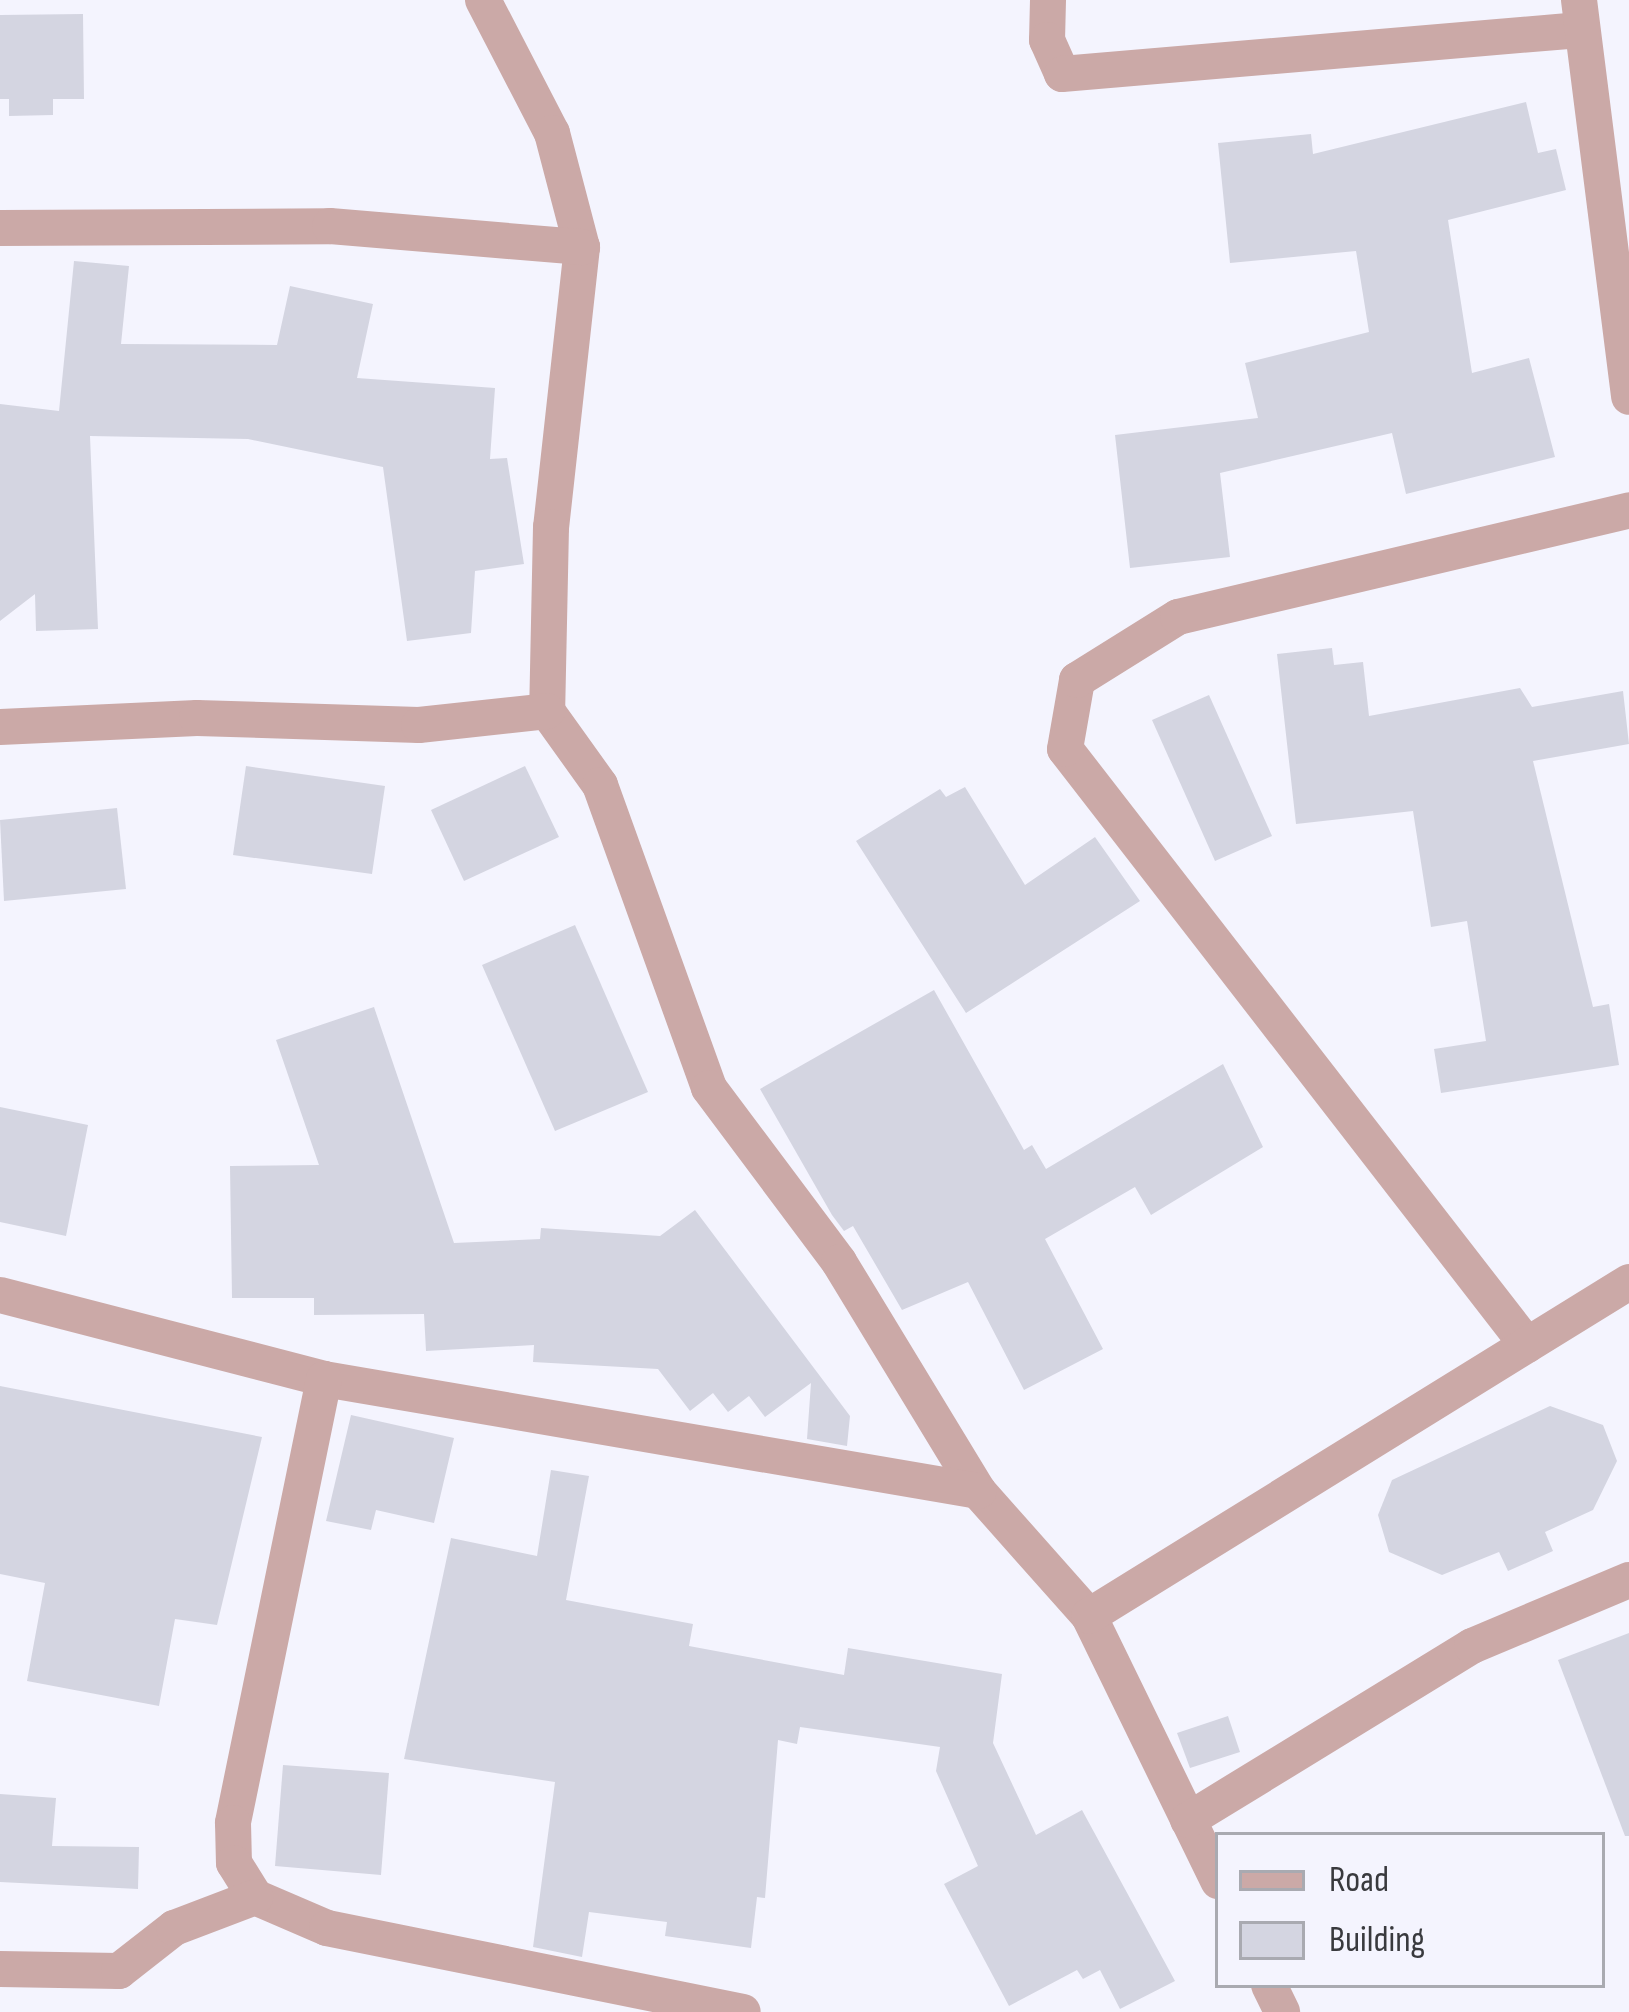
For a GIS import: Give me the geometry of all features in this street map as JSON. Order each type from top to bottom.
[{"type":"street","points":[[483,0],[552,133],[582,247],[551,527],[547,711],[600,785],[709,1088],[839,1262],[978,1491],[1089,1616],[1215,1875]]},
{"type":"street","points":[[1048,0],[1047,40],[1062,74],[1580,15],[1629,397]]},
{"type":"street","points":[[0,228],[330,226],[582,247]]},
{"type":"street","points":[[1527,1345],[1065,748],[1077,680],[1178,617],[1629,510]]},
{"type":"street","points":[[0,727],[197,718],[418,725],[547,711]]},
{"type":"street","points":[[1089,1616],[1629,1282]]},
{"type":"street","points":[[0,1295],[324,1379],[978,1491]]},
{"type":"street","points":[[324,1379],[233,1823],[234,1863],[256,1897],[327,1928],[743,2012]]},
{"type":"street","points":[[1188,1820],[1472,1646],[1629,1580]]},
{"type":"street","points":[[0,1969],[119,1971],[174,1928],[256,1897]]},
{"type":"building","points":[[83,14],[84,99],[53,99],[53,115],[9,116],[9,99],[0,99],[0,15]]},
{"type":"building","points":[[1526,102],[1538,153],[1556,149],[1566,190],[1448,220],[1472,373],[1529,358],[1555,457],[1406,494],[1392,433],[1220,473],[1230,557],[1130,568],[1115,435],[1258,418],[1245,363],[1369,332],[1356,251],[1230,263],[1218,143],[1311,134],[1313,154]]},
{"type":"building","points":[[74,261],[129,266],[121,344],[277,345],[290,286],[373,304],[357,378],[495,388],[490,459],[507,458],[524,564],[475,571],[471,633],[407,641],[383,467],[248,439],[90,436],[98,629],[36,631],[35,594],[0,621],[0,404],[59,411]]},
{"type":"building","points":[[1332,648],[1334,665],[1363,662],[1369,716],[1520,688],[1532,707],[1623,691],[1629,744],[1533,761],[1593,1007],[1609,1004],[1619,1065],[1441,1093],[1434,1049],[1486,1041],[1467,921],[1431,927],[1413,811],[1296,824],[1277,654]]},
{"type":"building","points":[[1209,695],[1272,836],[1215,861],[1152,720]]},
{"type":"building","points":[[246,766],[385,786],[372,874],[233,855]]},
{"type":"building","points":[[525,766],[559,837],[464,881],[431,810]]},
{"type":"building","points":[[965,787],[1025,885],[1095,837],[1140,901],[966,1013],[856,841],[940,789],[946,797]]},
{"type":"building","points":[[117,808],[126,889],[4,901],[0,820]]},
{"type":"building","points":[[575,925],[648,1092],[555,1131],[482,965]]},
{"type":"building","points":[[934,990],[1024,1150],[1032,1145],[1046,1169],[1223,1064],[1263,1147],[1151,1215],[1135,1187],[1045,1239],[1103,1349],[1024,1390],[968,1282],[902,1310],[853,1226],[844,1231],[832,1215],[760,1089]]},
{"type":"building","points":[[374,1007],[454,1243],[540,1239],[541,1228],[660,1236],[695,1210],[850,1416],[847,1446],[807,1439],[811,1383],[765,1417],[749,1396],[728,1412],[713,1393],[690,1411],[658,1369],[533,1362],[534,1345],[426,1351],[424,1314],[314,1315],[314,1298],[232,1298],[230,1166],[319,1165],[276,1040]]},
{"type":"building","points":[[0,1107],[88,1125],[66,1236],[0,1222]]},
{"type":"building","points":[[0,1386],[262,1437],[217,1625],[175,1619],[159,1706],[27,1681],[45,1583],[0,1574]]},
{"type":"building","points":[[1550,1406],[1603,1425],[1617,1461],[1593,1510],[1545,1532],[1553,1551],[1508,1571],[1499,1552],[1442,1575],[1389,1552],[1378,1515],[1392,1480]]},
{"type":"building","points":[[351,1415],[454,1438],[434,1523],[376,1510],[371,1530],[326,1521]]},
{"type":"building","points":[[551,1470],[589,1476],[566,1600],[693,1624],[689,1646],[844,1675],[848,1648],[1002,1674],[993,1743],[1036,1835],[1082,1810],[1175,1981],[1120,2009],[1100,1970],[1083,1979],[1077,1970],[1009,2006],[944,1884],[978,1866],[936,1771],[940,1747],[800,1727],[797,1744],[778,1740],[765,1898],[757,1897],[751,1948],[665,1936],[667,1922],[589,1912],[582,1957],[533,1947],[555,1782],[404,1759],[451,1538],[537,1556]]},
{"type":"building","points":[[1629,1633],[1629,1836],[1625,1836],[1558,1660]]},
{"type":"building","points":[[1228,1716],[1240,1752],[1190,1768],[1177,1733]]},
{"type":"building","points":[[283,1765],[389,1773],[381,1875],[275,1866]]},
{"type":"building","points":[[0,1794],[56,1798],[52,1846],[139,1847],[138,1889],[0,1882]]}]
